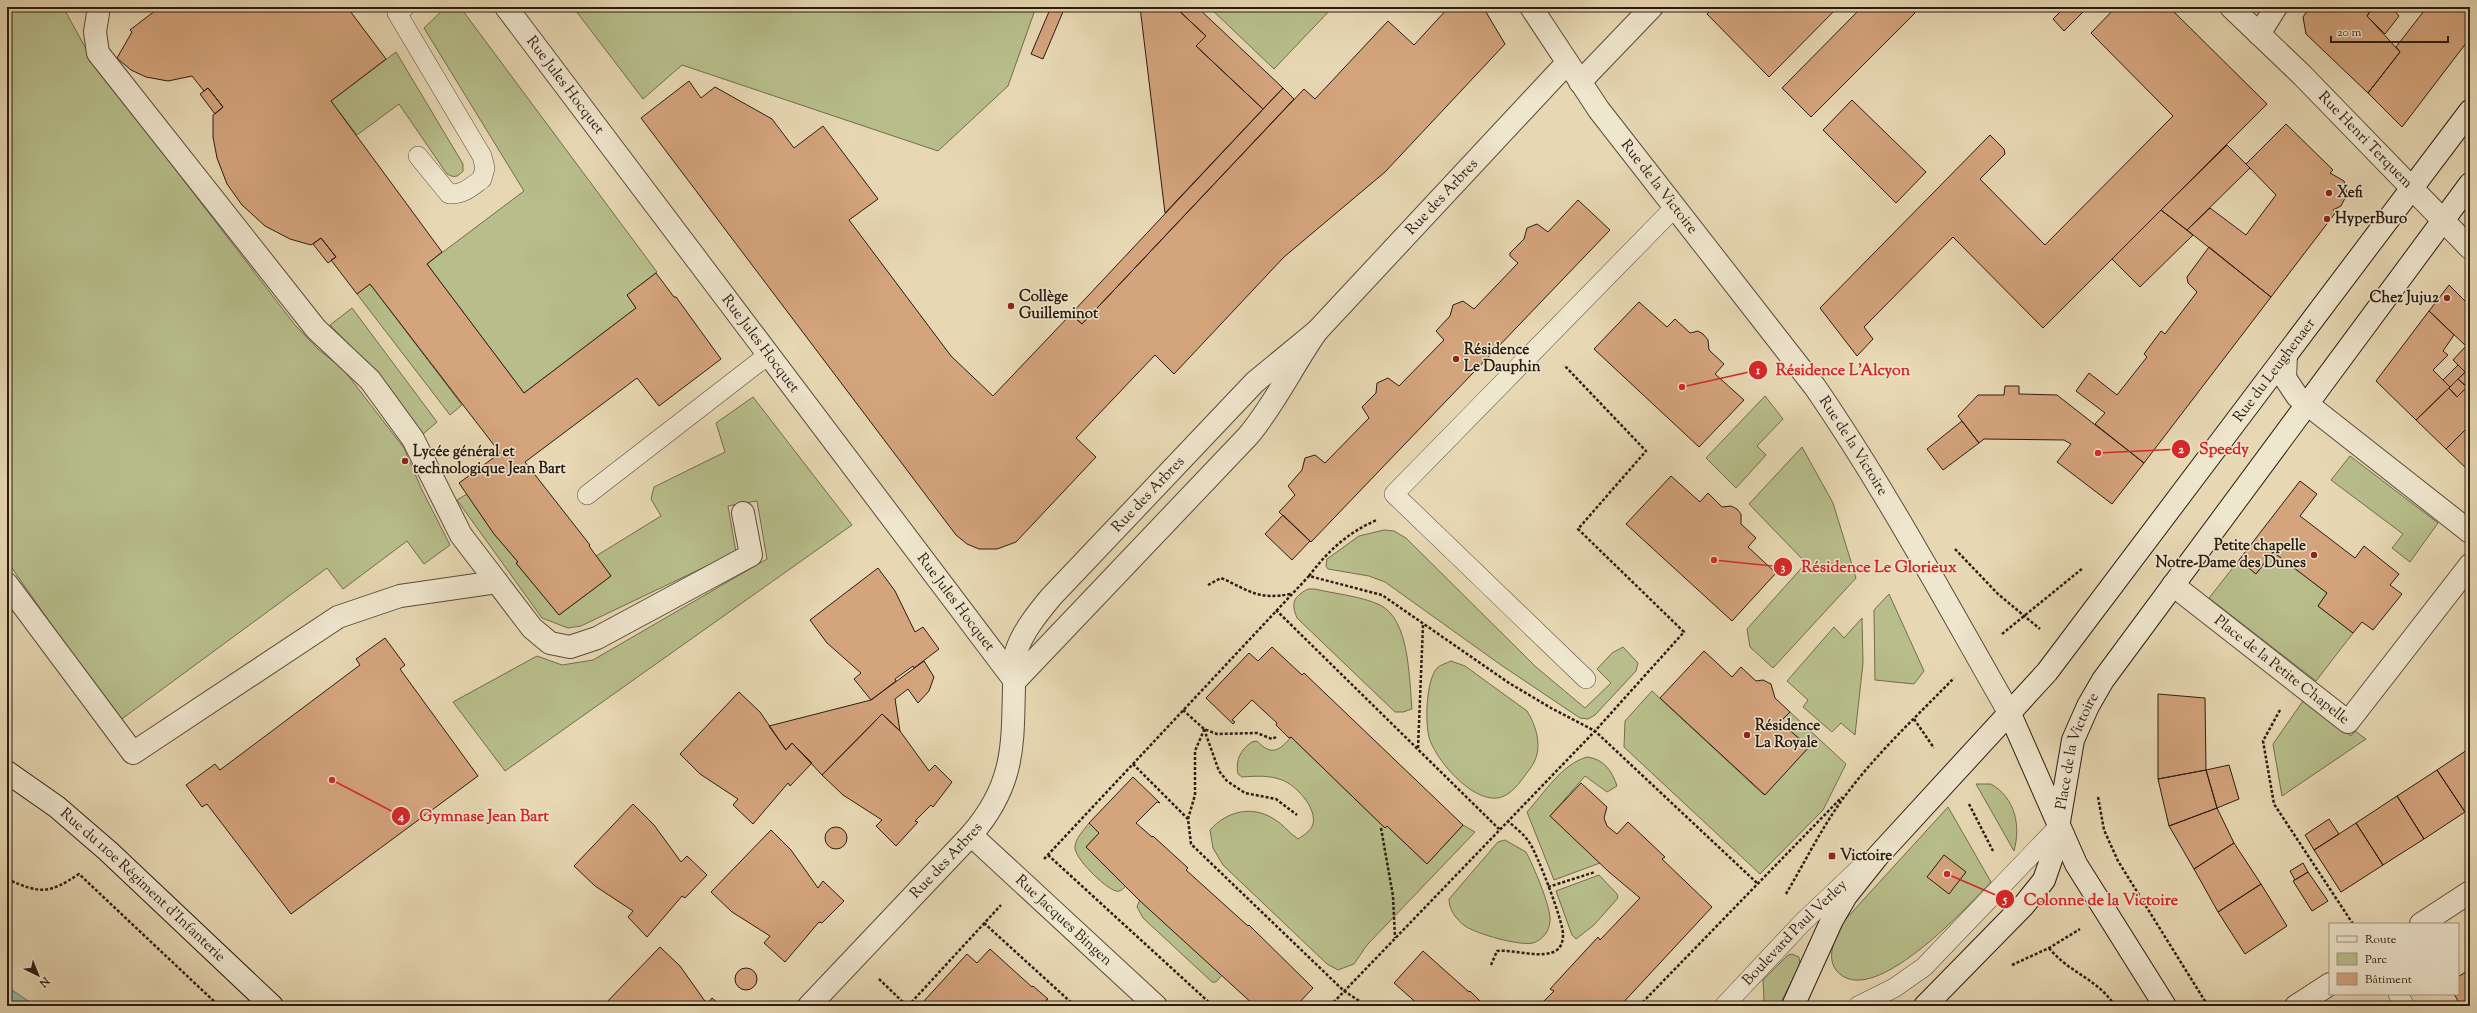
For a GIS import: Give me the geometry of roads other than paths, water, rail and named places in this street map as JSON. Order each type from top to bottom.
[{"type":"street","name":"Rue Jules Hocquet","points":[[506,7],[1015,681]]},
{"type":"street","name":"Rue de la Victoire","points":[[1531,7],[1580,82],[1674,208],[1815,387],[1839,422],[1886,496],[2010,714]]},
{"type":"street","points":[[1580,82],[1652,7]]},
{"type":"street","name":"Rue Henri Terquem","points":[[2231,7],[2412,187],[2470,248]]},
{"type":"street","points":[[2259,34],[2276,7]]},
{"type":"street","points":[[101,9],[95,32],[98,53],[316,330],[370,380],[413,439],[461,535],[532,628],[550,643],[570,647],[597,638],[751,555],[743,513]]},
{"type":"street","name":"Rue des Arbres","points":[[1015,681],[1248,436],[1269,409],[1301,354],[1318,331],[1567,63]]},
{"type":"street","name":"Rue du Leughenaer","points":[[2010,714],[2065,649],[2470,111]]},
{"type":"street","points":[[2173,585],[2470,184]]},
{"type":"street","name":"Rue des Arbres","points":[[809,1006],[971,835],[990,812],[1004,781],[1012,738],[1016,652],[1020,641],[1033,619],[1051,597],[1255,382],[1318,331]]},
{"type":"street","points":[[2286,354],[2284,370],[2286,383],[2307,405],[2470,532]]},
{"type":"street","name":"Place de la Petite Chapelle","points":[[2173,585],[2348,722],[2470,565]]},
{"type":"street","points":[[7,584],[133,753],[338,617],[400,596],[497,582]]},
{"type":"street","name":"Place de la Victoire","points":[[1925,1006],[2037,891],[2048,872],[2059,826],[2073,740],[2088,706],[2103,680],[2173,585]]},
{"type":"street","name":"Place de la Victoire","points":[[2010,714],[2059,826]]},
{"type":"street","name":"Boulevard Paul Verley","points":[[1793,1006],[1824,934],[1839,907],[1866,870],[2010,714]]},
{"type":"street","name":"Rue du 110e Régiment d'Infanterie","points":[[7,772],[56,806],[108,851],[272,1006]]},
{"type":"street","points":[[2059,826],[2076,864],[2165,1006]]},
{"type":"street","name":"Rue Jacques Bingen","points":[[971,835],[1156,1006]]},
{"type":"street","points":[[2423,923],[2470,892]]},
{"type":"street","points":[[2296,1006],[2329,985]]},
{"type":"lane","points":[[405,7],[397,14],[482,156],[485,168],[482,179],[465,192],[457,195],[448,194],[418,156]]},
{"type":"lane","points":[[1586,679],[1394,494],[1674,208]]},
{"type":"lane","points":[[587,495],[768,355]]},
{"type":"lane","points":[[1858,1006],[1894,988],[1924,967],[2059,826]]},
{"type":"lane","name":"Boulevard Paul Verley","points":[[1724,1006],[1815,910],[1904,830]]},
{"type":"lane","points":[[2399,995],[2405,1006]]},
{"type":"place","name":"Xefi","points":[[2329,193]]},
{"type":"place","name":"HyperBuro","points":[[2327,219]]},
{"type":"place","name":"Chez Juju2","points":[[2447,298]]},
{"type":"place","name":"Collège Guilleminot","points":[[1011,306]]},
{"type":"place","name":"Résidence Le Dauphin","points":[[1456,359]]},
{"type":"place","name":"Résidence L'Alcyon","points":[[1682,387]]},
{"type":"place","name":"Speedy","points":[[2098,453]]},
{"type":"place","name":"Lycée général et technologique Jean Bart","points":[[405,461]]},
{"type":"place","name":"Petite chapelle Notre-Dame des Dunes","points":[[2314,555]]},
{"type":"place","name":"Résidence Le Glorieux","points":[[1714,560]]},
{"type":"place","name":"Résidence La Royale","points":[[1747,735]]},
{"type":"place","name":"Gymnase Jean Bart","points":[[332,780]]},
{"type":"place","name":"Victoire","points":[[1832,856]]},
{"type":"place","name":"Colonne de la Victoire","points":[[1947,874]]}]
